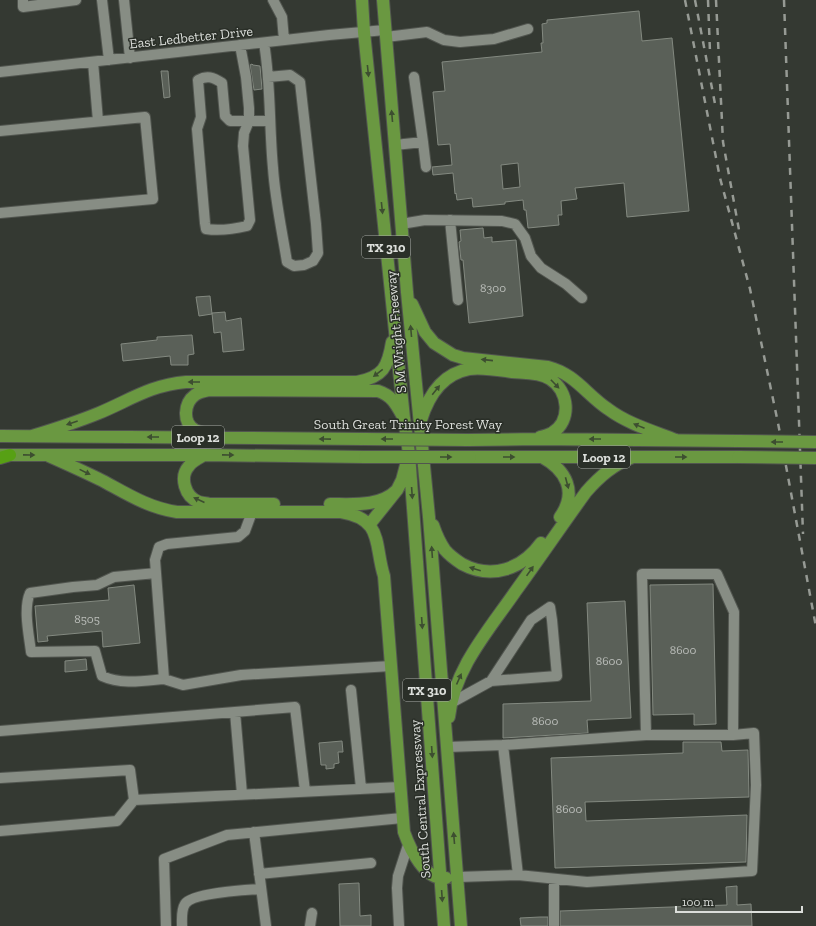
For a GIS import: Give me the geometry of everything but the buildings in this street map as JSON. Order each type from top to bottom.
[{"type":"main road","name":"S M Wright Freeway","points":[[362,0],[394,325],[409,454]]},
{"type":"main road","name":"S M Wright Freeway","points":[[383,0],[407,292],[429,517]]},
{"type":"main road","points":[[407,292],[424,332],[444,351],[464,358],[548,367],[560,370],[569,375],[590,396],[609,410],[633,424],[676,440]]},
{"type":"main road","points":[[32,436],[90,417],[140,393],[171,383],[357,382],[367,380],[376,375],[385,367],[389,360],[394,325]]},
{"type":"main road","points":[[420,425],[424,409],[435,390],[449,377],[458,373],[477,369],[536,374],[550,378],[556,384],[562,392],[566,406],[565,414],[559,426],[552,433],[536,439]]},
{"type":"main road","points":[[218,438],[195,431],[188,422],[186,408],[194,395],[210,390],[378,391],[385,393],[395,402],[404,418]]},
{"type":"main road","name":"South Great Trinity Forest Way","points":[[0,436],[816,442]]},
{"type":"main road","points":[[372,522],[397,490],[402,480],[409,454]]},
{"type":"main road","name":"South Central Expressway","points":[[409,454],[444,926]]},
{"type":"main road","points":[[205,455],[189,465],[185,471],[184,479],[187,492],[198,502],[209,504],[367,503],[383,500],[397,490]]},
{"type":"main road","name":"Loop 12","points":[[3,456],[205,455],[365,457],[816,458]]},
{"type":"main road","points":[[49,456],[90,474],[142,502],[164,510],[177,512],[341,512],[372,522]]},
{"type":"main road","points":[[429,517],[438,538],[446,551],[466,566],[479,570],[491,571],[505,570],[518,564],[533,554],[567,505],[569,487],[566,479],[561,470],[551,462],[541,457]]},
{"type":"main road","points":[[447,746],[451,703],[456,686],[474,651],[586,492],[596,480],[609,469],[620,462],[633,457]]},
{"type":"main road","points":[[349,504],[363,510],[372,522],[384,576],[404,832],[408,845],[426,870],[441,879],[458,877]]},
{"type":"main road","name":"TX 310","points":[[429,517],[461,926]]},
{"type":"street","points":[[23,0],[24,8],[76,0]]},
{"type":"street","points":[[102,0],[109,60]]},
{"type":"street","points":[[124,0],[130,58]]},
{"type":"street","points":[[273,0],[282,17],[284,40]]},
{"type":"street","name":"East Ledbetter Drive","points":[[0,72],[364,32],[385,34],[427,32],[444,40],[460,42],[494,39],[528,29]]},
{"type":"street","points":[[264,42],[268,64],[268,77],[270,121],[273,168],[287,262],[294,266],[312,261],[318,253],[300,82],[290,75],[268,77]]},
{"type":"street","points":[[240,45],[246,77],[249,121],[244,133],[243,146],[250,220],[247,226],[211,230],[206,229],[204,223],[197,129],[201,117],[198,80],[204,77],[215,78],[222,83],[225,116],[230,121],[249,121],[270,121]]},
{"type":"street","points":[[93,62],[98,121]]},
{"type":"street","points":[[414,77],[424,142],[426,167]]},
{"type":"street","points":[[0,131],[145,117],[153,199],[0,213]]},
{"type":"street","points":[[395,145],[424,142]]},
{"type":"street","points":[[401,224],[425,220],[502,221],[515,224],[525,238],[531,256],[541,268],[566,284],[582,298]]},
{"type":"street","points":[[450,220],[458,300]]},
{"type":"street","points":[[164,679],[154,560],[159,547],[167,544],[238,537],[245,531],[252,512]]},
{"type":"street","points":[[156,574],[114,577],[97,585],[30,593],[27,600],[27,609],[31,652],[95,651],[102,676],[110,680],[126,682],[164,679],[183,685],[241,675],[391,666]]},
{"type":"street","points":[[646,735],[642,574],[717,574],[734,612],[733,734]]},
{"type":"street","points":[[451,703],[491,681],[557,676],[550,607],[531,620],[491,681]]},
{"type":"street","points":[[351,690],[361,788]]},
{"type":"street","points":[[0,731],[295,707],[305,791]]},
{"type":"street","points":[[235,712],[242,794]]},
{"type":"street","points":[[447,746],[503,745],[646,735],[754,733],[756,785],[752,871],[587,882],[518,875],[458,877]]},
{"type":"street","points":[[503,745],[518,875]]},
{"type":"street","points":[[0,778],[130,770],[134,800],[117,821],[0,831]]},
{"type":"street","points":[[134,800],[400,787]]},
{"type":"street","points":[[166,926],[164,859],[227,835],[402,818]]},
{"type":"street","points":[[254,832],[266,926]]},
{"type":"street","points":[[399,926],[396,888],[398,876],[408,845]]},
{"type":"street","points":[[259,874],[371,863]]},
{"type":"street","points":[[554,879],[554,926]]},
{"type":"street","points":[[182,926],[184,905],[196,897],[261,889]]},
{"type":"street","points":[[310,926],[312,913]]},
{"type":"railway","points":[[685,0],[720,178],[750,289],[778,423],[816,627]]},
{"type":"railway","points":[[695,0],[716,109]]},
{"type":"railway","points":[[708,0],[710,52]]},
{"type":"railway","points":[[716,0],[723,142],[739,230]]},
{"type":"railway","points":[[784,0],[803,534]]}]
